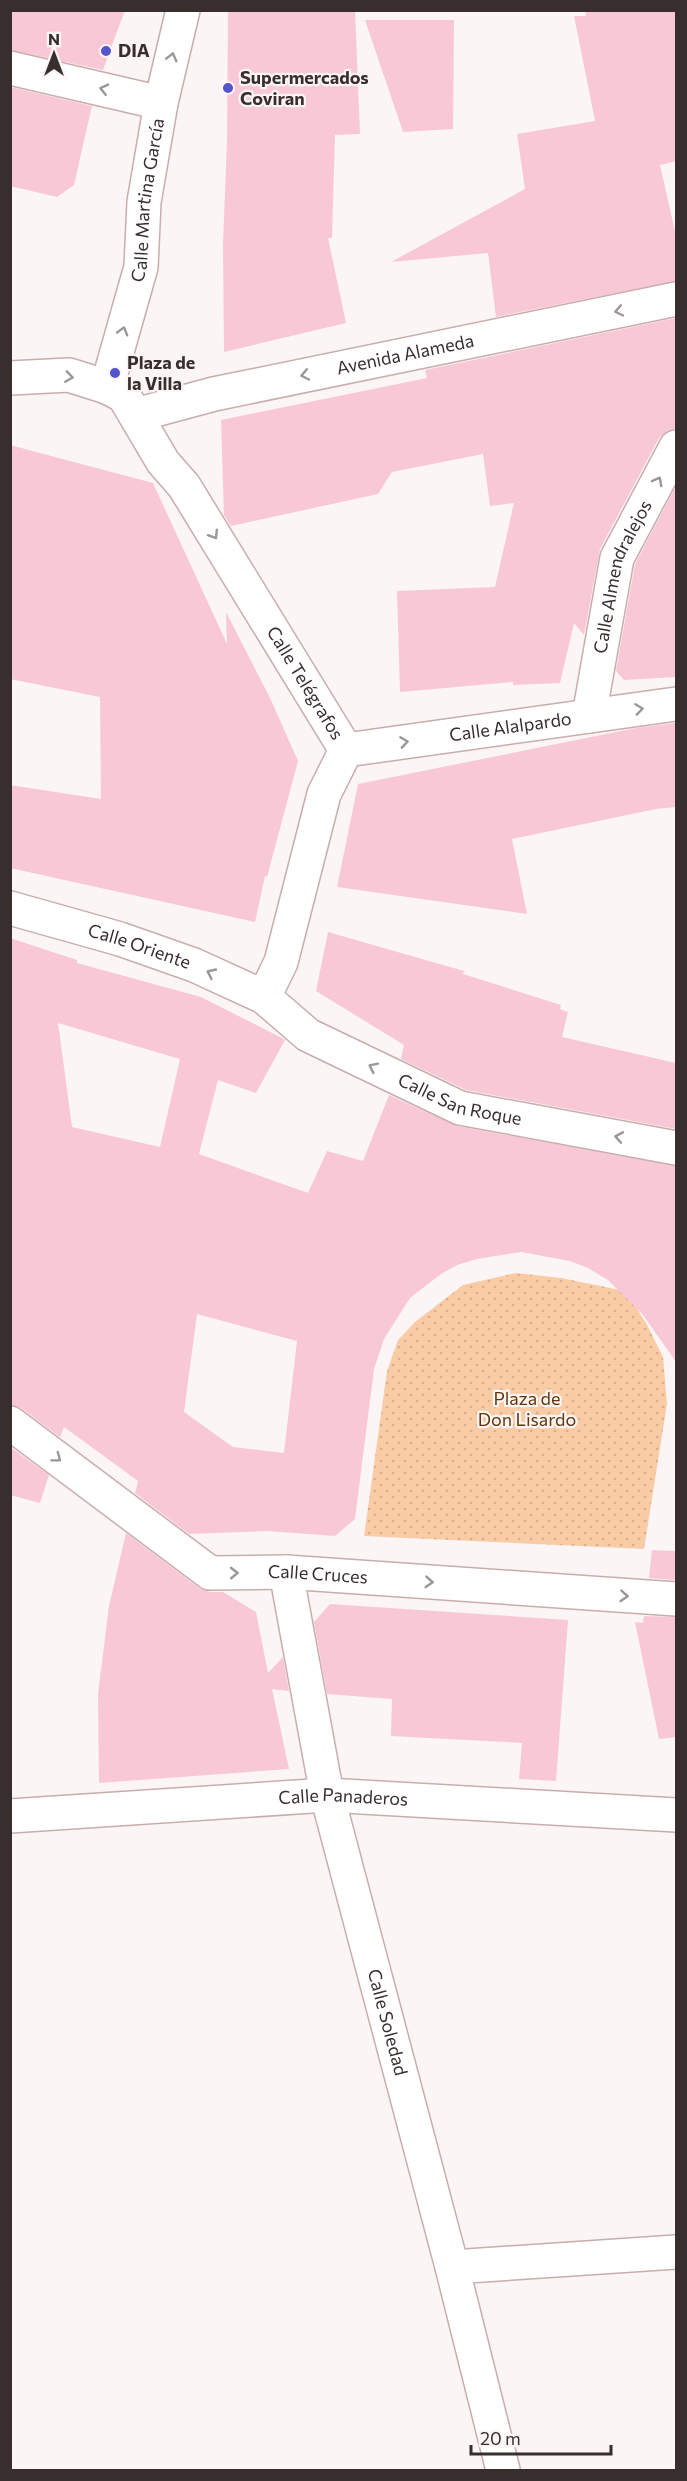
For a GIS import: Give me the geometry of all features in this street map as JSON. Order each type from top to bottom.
[{"type":"street","name":"Calle Martina García","points":[[107,387],[141,267],[144,202],[160,103],[183,10]]},
{"type":"street","points":[[10,68],[160,103]]},
{"type":"street","name":"Avenida Alameda","points":[[136,415],[214,393],[676,299]]},
{"type":"street","points":[[10,378],[69,375],[107,387]]},
{"type":"street","name":"Calle Telégrafos","points":[[107,387],[124,396],[163,462],[184,486],[346,750],[324,794],[281,962],[264,997]]},
{"type":"street","name":"Calle Almendralejos","points":[[589,716],[617,558],[676,447]]},
{"type":"street","name":"Calle Alalpardo","points":[[346,750],[676,704]]},
{"type":"street","name":"Calle Oriente","points":[[10,908],[120,939],[194,965],[264,997]]},
{"type":"street","name":"Calle San Roque","points":[[264,997],[308,1035],[460,1108],[676,1148]]},
{"type":"street","name":"Calle Cruces","points":[[10,1423],[210,1574],[286,1572],[676,1599]]},
{"type":"street","name":"Calle Soledad","points":[[286,1572],[327,1795],[452,2267],[503,2470]]},
{"type":"street","name":"Calle Panaderos","points":[[10,1816],[327,1795],[676,1815]]},
{"type":"street","points":[[452,2267],[676,2252]]},
{"type":"green space","name":"Plaza de Don Lisardo","points":[[516,1273],[561,1278],[625,1291],[646,1323],[663,1357],[667,1404],[644,1549],[364,1536],[387,1371],[398,1340],[415,1322],[463,1285]]},
{"type":"building","points":[[10,10],[125,10],[103,70],[10,50]]},
{"type":"building","points":[[228,10],[355,10],[360,134],[335,135],[332,238],[328,238],[346,323],[224,352],[223,243],[227,142]]},
{"type":"building","points":[[585,10],[676,10],[676,161],[660,165],[676,236],[676,281],[496,317],[488,253],[391,262],[525,189],[517,134],[595,121],[574,16],[586,16]]},
{"type":"building","points":[[365,20],[454,20],[453,129],[403,132]]},
{"type":"building","points":[[10,87],[92,106],[74,185],[57,197],[10,186]]},
{"type":"building","points":[[676,318],[676,428],[667,431],[659,438],[600,549],[584,635],[574,623],[560,683],[513,685],[513,682],[400,692],[397,591],[495,587],[514,503],[490,506],[483,454],[392,472],[378,494],[231,526],[224,515],[221,420],[427,378],[425,370]]},
{"type":"building","points":[[10,445],[153,483],[227,644],[226,612],[271,700],[298,761],[267,877],[265,876],[255,922],[10,868],[10,785],[101,799],[100,697],[10,679]]},
{"type":"building","points":[[676,486],[676,677],[624,680],[616,671],[635,564]]},
{"type":"building","points":[[676,723],[676,807],[656,809],[512,839],[527,914],[337,887],[358,784],[636,728]]},
{"type":"building","points":[[328,932],[464,971],[463,974],[561,1005],[560,1009],[568,1012],[562,1037],[676,1063],[676,1129],[466,1090],[401,1059],[404,1045],[316,991]]},
{"type":"building","points":[[10,938],[77,960],[77,963],[201,997],[285,1040],[256,1093],[218,1080],[199,1154],[308,1193],[327,1151],[363,1161],[389,1095],[457,1126],[676,1166],[676,1362],[643,1315],[608,1280],[588,1268],[570,1261],[521,1252],[477,1259],[457,1265],[441,1274],[410,1298],[384,1339],[374,1369],[355,1519],[335,1536],[267,1531],[189,1534],[135,1493],[138,1481],[64,1427],[60,1437],[21,1408],[10,1405]],"holes":[[[58,1023],[180,1059],[160,1147],[72,1127]],[[197,1314],[297,1341],[284,1453],[233,1447],[184,1412]]]},
{"type":"building","points":[[10,1447],[49,1475],[40,1503],[10,1495]]},
{"type":"building","points":[[126,1533],[199,1588],[210,1592],[223,1592],[256,1612],[268,1673],[283,1657],[289,1691],[272,1689],[289,1769],[99,1783],[98,1694],[109,1606]]},
{"type":"building","points":[[652,1550],[676,1551],[676,1580],[649,1578]]},
{"type":"building","points":[[330,1604],[568,1620],[556,1781],[519,1779],[522,1743],[391,1736],[392,1699],[327,1694],[314,1622]]},
{"type":"building","points":[[644,1616],[676,1617],[676,1737],[659,1739],[635,1622],[643,1623]]},
{"type":"place","name":"DIA","points":[[106,51]]},
{"type":"place","name":"Supermercados Coviran","points":[[228,88]]},
{"type":"place","name":"Plaza de la Villa","points":[[115,373]]}]
